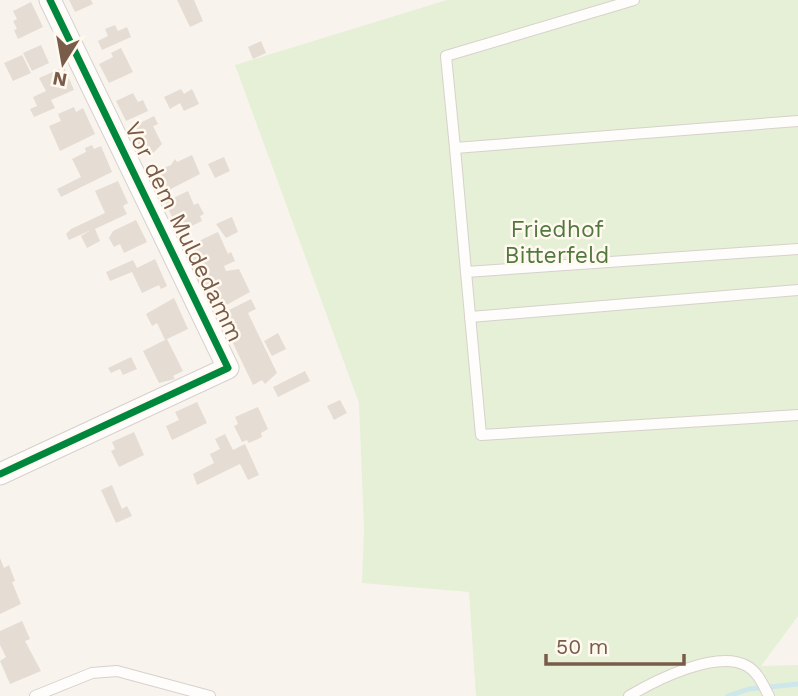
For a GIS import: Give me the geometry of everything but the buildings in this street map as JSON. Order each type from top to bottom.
[{"type":"street","name":"Vor dem Muldedamm","points":[[0,474],[228,368],[50,0]]},
{"type":"lane","points":[[634,0],[446,56],[481,435],[798,415]]},
{"type":"lane","points":[[455,148],[798,121]]},
{"type":"lane","points":[[466,272],[798,249]]},
{"type":"lane","points":[[470,317],[798,290]]},
{"type":"lane","points":[[629,696],[701,663],[718,660],[745,665],[760,680],[769,695]]},
{"type":"lane","points":[[35,696],[92,673],[117,671],[210,696]]},
{"type":"green space","name":"Friedhof Bitterfeld","points":[[447,0],[798,0],[798,616],[761,666],[798,665],[798,696],[476,696],[469,592],[362,583],[364,529],[359,403],[235,65]]},
{"type":"waterway","points":[[728,696],[749,689],[798,684]]},
{"type":"cycle path","points":[[0,474],[228,368],[50,0]]}]
